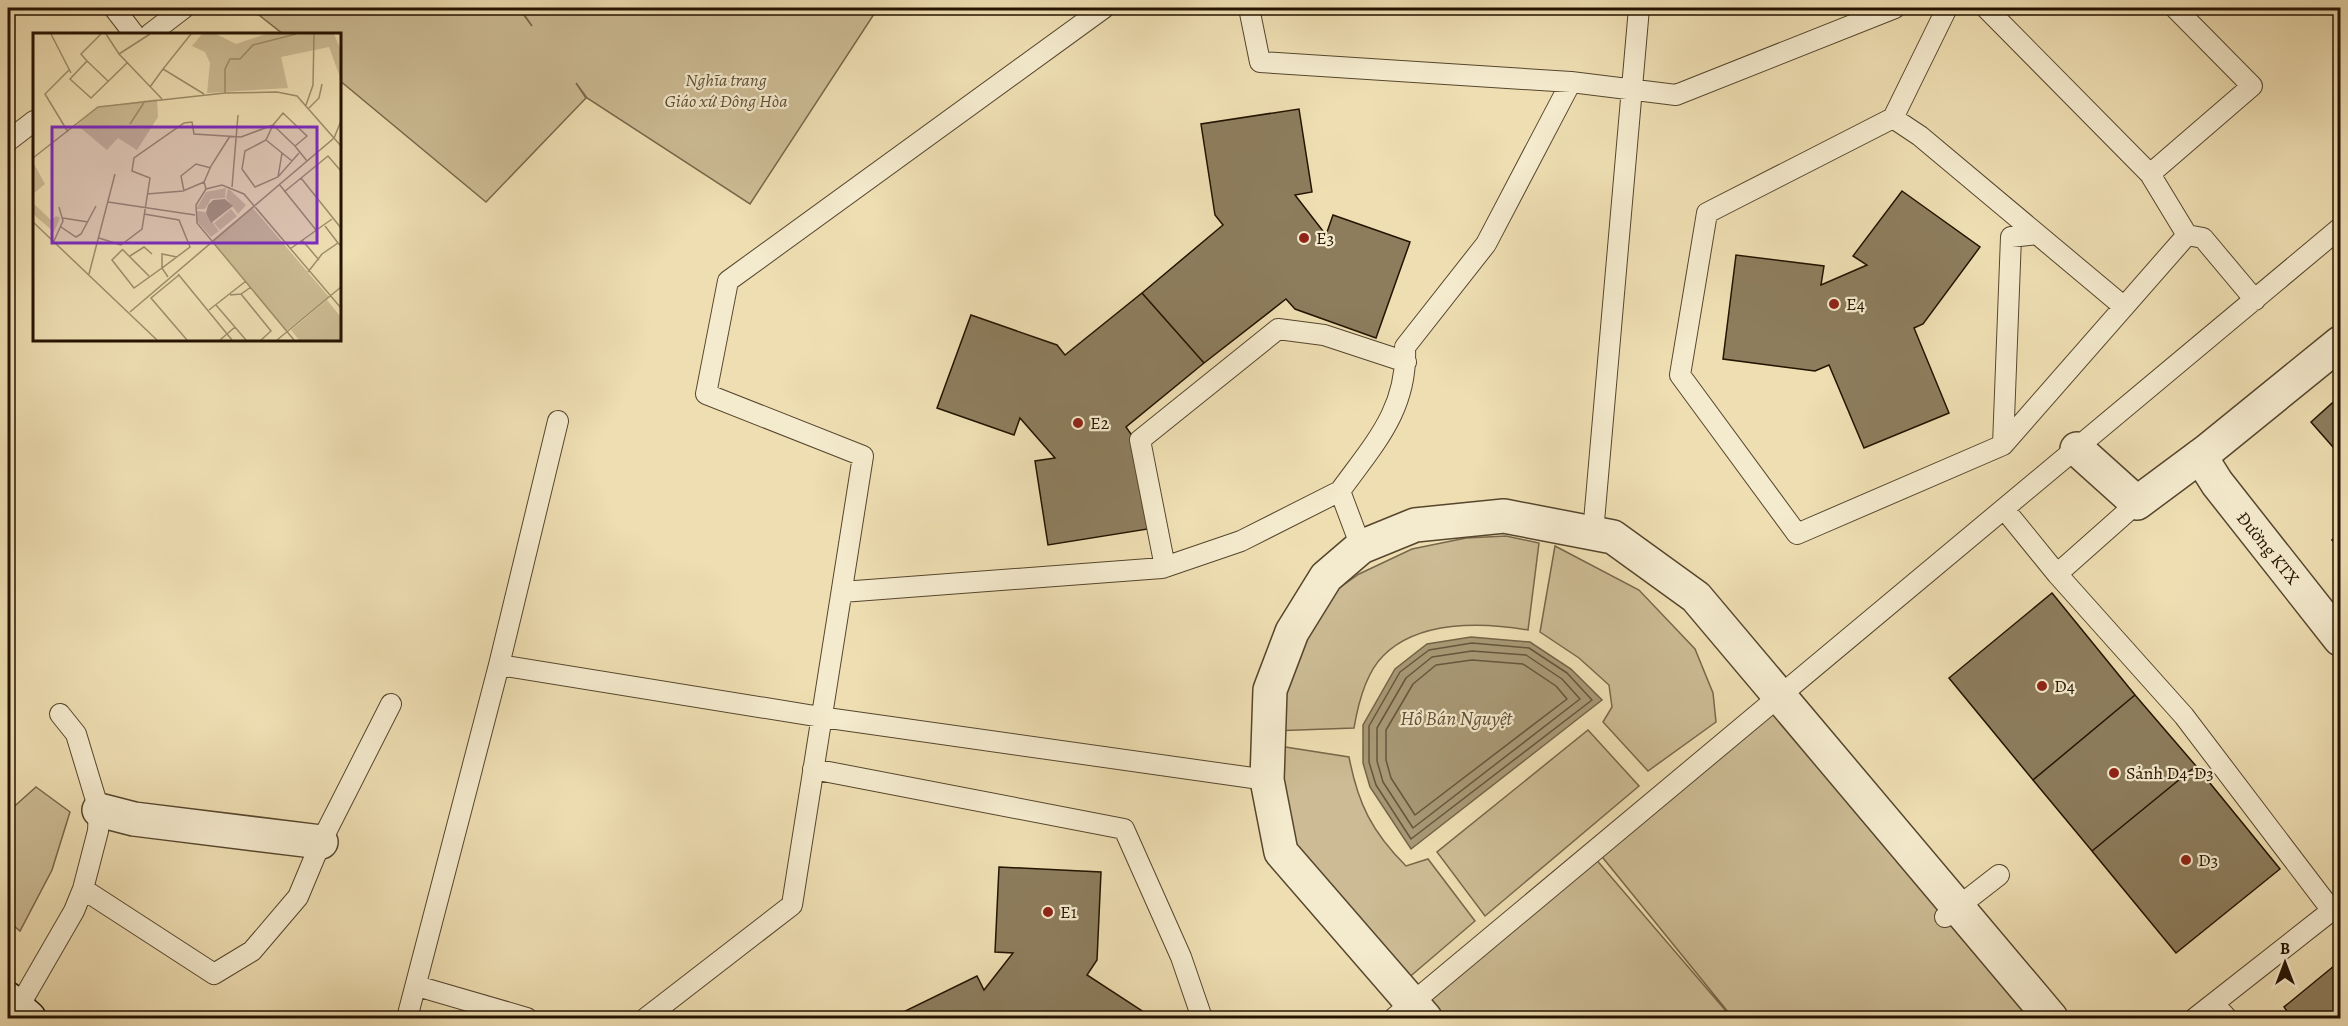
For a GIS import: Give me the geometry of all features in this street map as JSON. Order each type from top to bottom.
[{"type":"street","points":[[2077,449],[2137,502],[2200,456],[2340,343]]},
{"type":"street","name":"Đường KTX","points":[[2200,456],[2217,483],[2340,639]]},
{"type":"street","points":[[1411,1013],[1281,852],[1267,780],[1270,690],[1292,632],[1326,577],[1361,547],[1415,525],[1504,516],[1613,537],[1696,597],[1782,697],[1951,913],[2051,1018]]},
{"type":"street","points":[[99,810],[146,820],[321,842]]},
{"type":"lane","points":[[114,8],[133,33]]},
{"type":"lane","points":[[151,33],[184,8]]},
{"type":"lane","points":[[646,1018],[792,905],[863,456],[706,394],[728,281],[1104,8]]},
{"type":"lane","points":[[1249,8],[1260,62],[1571,82],[1676,95],[1895,8]]},
{"type":"lane","points":[[1593,533],[1639,8]]},
{"type":"lane","points":[[1947,8],[1893,118],[1707,213],[1680,375],[1797,534],[2003,445],[2187,235]]},
{"type":"lane","points":[[1986,8],[2150,174],[2187,235],[2204,238],[2255,300]]},
{"type":"lane","points":[[2150,174],[2252,86],[2175,8]]},
{"type":"lane","points":[[842,592],[1165,567],[1241,541],[1340,491],[1390,421],[1406,371],[1405,347],[1486,244],[1571,82]]},
{"type":"lane","points":[[1893,118],[1920,136],[2123,306]]},
{"type":"lane","points":[[8,141],[33,122]]},
{"type":"lane","points":[[1411,1013],[1782,697],[2340,228]]},
{"type":"lane","points":[[2003,445],[2011,237],[2037,234]]},
{"type":"lane","points":[[1165,567],[1140,440],[1278,329],[1324,334],[1406,362]]},
{"type":"lane","points":[[407,1018],[499,664],[558,421]]},
{"type":"lane","points":[[1340,491],[1361,547]]},
{"type":"lane","points":[[2057,574],[2137,502]]},
{"type":"lane","points":[[2005,510],[2057,574],[2184,716],[2337,908],[2221,1011],[2195,1018]]},
{"type":"lane","points":[[499,664],[821,717],[1267,780]]},
{"type":"lane","points":[[83,889],[214,974],[252,951],[298,897],[321,842],[391,704]]},
{"type":"lane","points":[[18,1009],[83,889],[98,831],[99,810],[76,734],[60,714]]},
{"type":"lane","points":[[813,769],[1124,829],[1181,957],[1202,1018]]},
{"type":"lane","points":[[1951,913],[1999,875]]},
{"type":"lane","points":[[417,986],[528,1018]]},
{"type":"green space","name":"Nghĩa trang Giáo xứ Đông Hòa","points":[[250,8],[521,8],[520,10],[532,26],[521,10],[523,8],[878,8],[750,204],[587,98],[576,83],[586,98],[486,202],[340,81],[340,33],[282,33]]},
{"type":"green space","points":[[1506,536],[1539,543],[1528,630],[1472,625],[1452,626],[1414,636],[1397,644],[1377,663],[1364,689],[1354,728],[1270,731],[1312,607],[1359,574],[1412,549],[1466,538]]},
{"type":"green space","points":[[1555,546],[1639,590],[1695,649],[1713,693],[1716,722],[1648,771],[1603,722],[1612,707],[1609,685],[1579,658],[1540,632]]},
{"type":"green space","points":[[1768,708],[2030,1018],[1733,1018],[1599,853]]},
{"type":"green space","points":[[1588,730],[1639,786],[1485,916],[1437,852]]},
{"type":"green space","points":[[1279,746],[1349,757],[1362,803],[1384,841],[1406,866],[1428,859],[1475,921],[1406,980],[1284,836]]},
{"type":"green space","points":[[36,787],[70,812],[52,870],[20,931],[8,921],[8,812]]},
{"type":"green space","points":[[1594,857],[1732,1018],[1427,1018],[1414,1003]]},
{"type":"water","name":"Hồ Bán Nguyệt","points":[[1471,637],[1530,642],[1571,669],[1602,700],[1411,849],[1370,787],[1363,763],[1363,725],[1395,669],[1427,644]]},
{"type":"building","name":"E3","points":[[1299,109],[1312,192],[1295,195],[1326,235],[1333,215],[1410,242],[1376,338],[1295,309],[1286,299],[1204,363],[1142,293],[1223,225],[1215,215],[1201,124]]},
{"type":"building","name":"E4","points":[[1902,191],[1980,247],[1923,324],[1914,328],[1949,413],[1864,448],[1829,365],[1815,371],[1723,359],[1736,255],[1824,266],[1821,285],[1867,265],[1853,256]]},
{"type":"building","name":"E2","points":[[1142,293],[1204,363],[1126,427],[1133,437],[1148,529],[1048,545],[1035,461],[1055,458],[1020,418],[1014,435],[937,408],[971,315],[1057,345],[1065,355]]},
{"type":"building","points":[[2340,396],[2340,455],[2311,422]]},
{"type":"building","points":[[2340,532],[2340,549],[2332,540]]},
{"type":"building","name":"D4","points":[[2052,593],[2135,695],[2033,780],[1949,678]]},
{"type":"building","name":"Sảnh D4-D3","points":[[2135,695],[2196,766],[2092,851],[2033,780]]},
{"type":"building","name":"D3","points":[[2196,766],[2280,869],[2176,953],[2092,851]]},
{"type":"building","name":"E1","points":[[999,867],[1101,872],[1097,960],[1087,975],[1153,1018],[901,1018],[899,1014],[977,976],[984,990],[1013,953],[995,952]]},
{"type":"building","points":[[2340,961],[2340,1018],[2292,1018],[2284,1007]]},
{"type":"place","name":"E3","points":[[1304,238]]},
{"type":"place","name":"E4","points":[[1834,304]]},
{"type":"place","name":"E2","points":[[1078,423]]},
{"type":"place","name":"D4","points":[[2042,686]]},
{"type":"place","name":"Sảnh D4-D3","points":[[2114,773]]},
{"type":"place","name":"D3","points":[[2186,860]]},
{"type":"place","name":"E1","points":[[1048,912]]}]
